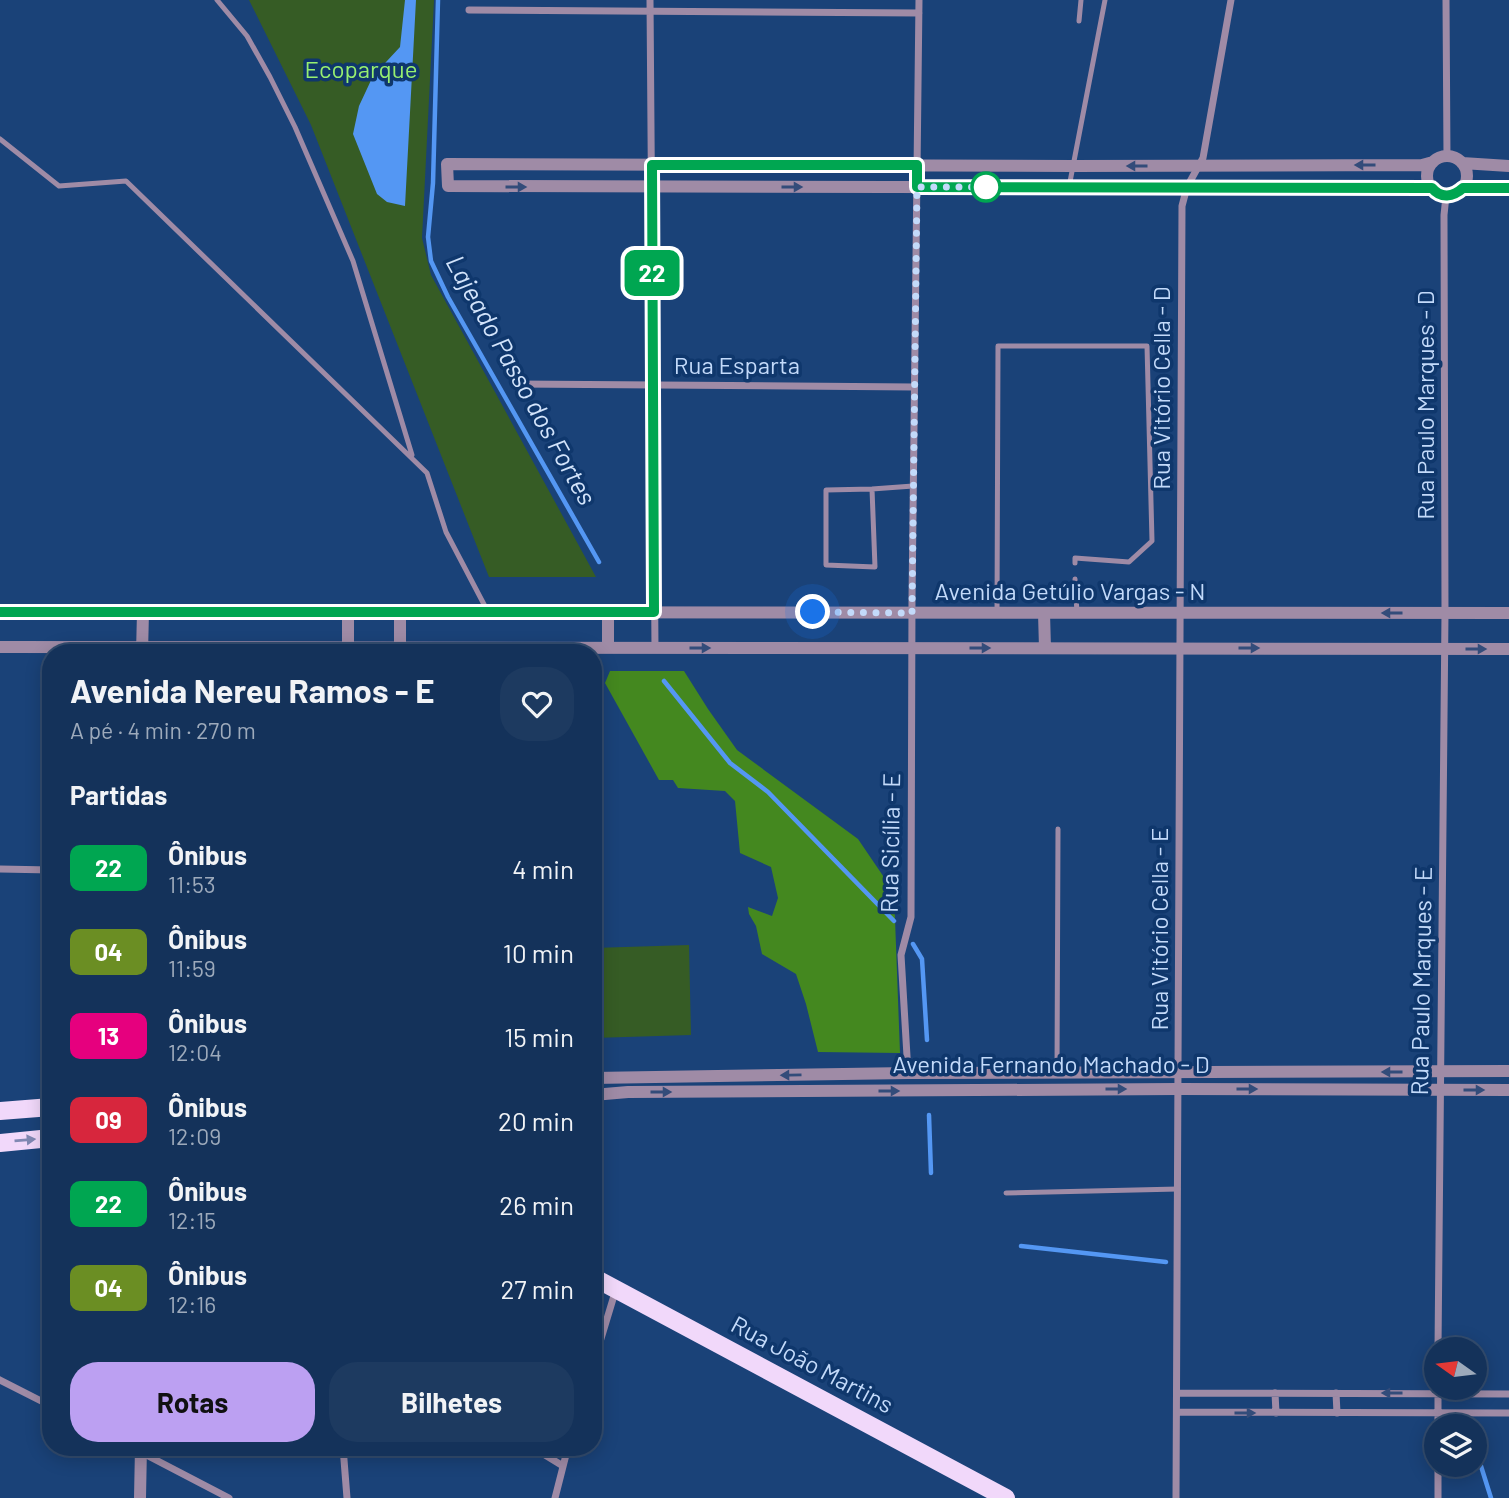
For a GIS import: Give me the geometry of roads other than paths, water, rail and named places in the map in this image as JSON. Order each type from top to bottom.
[{"type":"main road","points":[[0,1111],[42,1108]]},
{"type":"main road","points":[[0,1143],[42,1139]]},
{"type":"main road","name":"Rua João Martins","points":[[602,1281],[1006,1498]]},
{"type":"street","points":[[650,0],[655,648]]},
{"type":"street","name":"Rua Sicília - E","points":[[908,1073],[901,955],[911,916],[919,0]]},
{"type":"street","name":"Rua Vitório Cella - D","points":[[1181,613],[1182,206],[1187,187],[1203,158],[1231,0]]},
{"type":"street","points":[[1446,0],[1447,157]]},
{"type":"street","points":[[470,10],[919,13]]},
{"type":"street","points":[[1432,188],[448,186],[447,164],[1422,165],[1447,157],[1462,163],[1466,176],[1463,188],[1458,193],[1439,195],[1432,188],[1427,174],[1433,162]]},
{"type":"street","points":[[1462,163],[1509,166]]},
{"type":"street","points":[[556,165],[556,187]]},
{"type":"street","points":[[766,187],[767,165]]},
{"type":"street","points":[[1463,188],[1509,188]]},
{"type":"street","name":"Rua Paulo Marques - D","points":[[1445,613],[1446,196]]},
{"type":"street","name":"Rua Esparta","points":[[516,384],[915,387]]},
{"type":"street","name":"Avenida Getúlio Vargas - N","points":[[0,612],[1509,613]]},
{"type":"street","points":[[142,644],[143,612]]},
{"type":"street","points":[[348,612],[348,644]]},
{"type":"street","points":[[400,612],[400,644]]},
{"type":"street","points":[[608,612],[608,648]]},
{"type":"street","points":[[1044,613],[1045,648]]},
{"type":"street","name":"Rua Vitório Cella - E","points":[[1176,1498],[1181,613]]},
{"type":"street","name":"Rua Paulo Marques - E","points":[[1438,1337],[1445,613]]},
{"type":"street","points":[[0,647],[42,648]]},
{"type":"street","points":[[602,648],[1509,649]]},
{"type":"street","points":[[0,869],[42,870]]},
{"type":"street","name":"Avenida Fernando Machado - D","points":[[602,1078],[908,1073],[1509,1071]]},
{"type":"street","name":"Avenida Fernando Machado - D","points":[[602,1094],[746,1091],[1509,1090]]},
{"type":"street","points":[[602,1335],[616,1288]]},
{"type":"street","points":[[0,1380],[42,1401]]},
{"type":"street","points":[[1177,1393],[1424,1391]]},
{"type":"street","points":[[1275,1393],[1276,1413]]},
{"type":"street","points":[[1336,1393],[1337,1413]]},
{"type":"street","points":[[1488,1393],[1509,1394]]},
{"type":"street","points":[[1438,1400],[1438,1413]]},
{"type":"street","points":[[1177,1412],[1509,1413]]},
{"type":"street","points":[[137,1456],[140,1498]]},
{"type":"street","points":[[150,1456],[229,1498]]},
{"type":"street","points":[[344,1456],[346,1498]]},
{"type":"street","points":[[546,1456],[563,1466]]},
{"type":"street","points":[[555,1498],[566,1456]]},
{"type":"street","points":[[1438,1477],[1438,1498]]},
{"type":"lane","points":[[217,0],[247,36],[270,76],[306,151],[353,261],[412,458]]},
{"type":"lane","points":[[1079,21],[1081,0]]},
{"type":"lane","points":[[1069,187],[1105,0]]},
{"type":"lane","points":[[0,139],[59,186],[126,180],[427,473],[446,532],[488,612]]},
{"type":"lane","points":[[997,613],[998,346],[1147,346],[1152,541],[1129,562],[1074,558],[1074,564]]},
{"type":"lane","points":[[872,489],[875,567],[826,565],[827,490],[913,485]]},
{"type":"lane","points":[[1075,579],[1077,613]]},
{"type":"lane","points":[[1057,1073],[1058,828]]},
{"type":"lane","points":[[746,1091],[747,1076]]},
{"type":"lane","points":[[1006,1193],[1178,1189]]},
{"type":"water","points":[[405,0],[416,0],[405,206],[387,202],[377,194],[353,134],[359,106],[373,76],[400,47]]},
{"type":"waterway","name":"Lajeado Passo dos Fortes","points":[[438,0],[433,183],[428,237],[431,261],[448,297],[599,562]]},
{"type":"waterway","name":"Lajeado Passo dos Fortes","points":[[664,681],[730,763],[768,792],[894,921]]},
{"type":"waterway","name":"Lajeado Passo dos Fortes","points":[[913,944],[922,959],[927,1040]]},
{"type":"waterway","name":"Lajeado Passo dos Fortes","points":[[929,1115],[931,1173]]},
{"type":"waterway","name":"Lajeado Passo dos Fortes","points":[[1021,1246],[1166,1262]]},
{"type":"waterway","name":"Lajeado Passo dos Fortes","points":[[1484,1477],[1491,1498]]},
{"type":"park label","name":"Ecoparque","points":[[361,70]]}]
